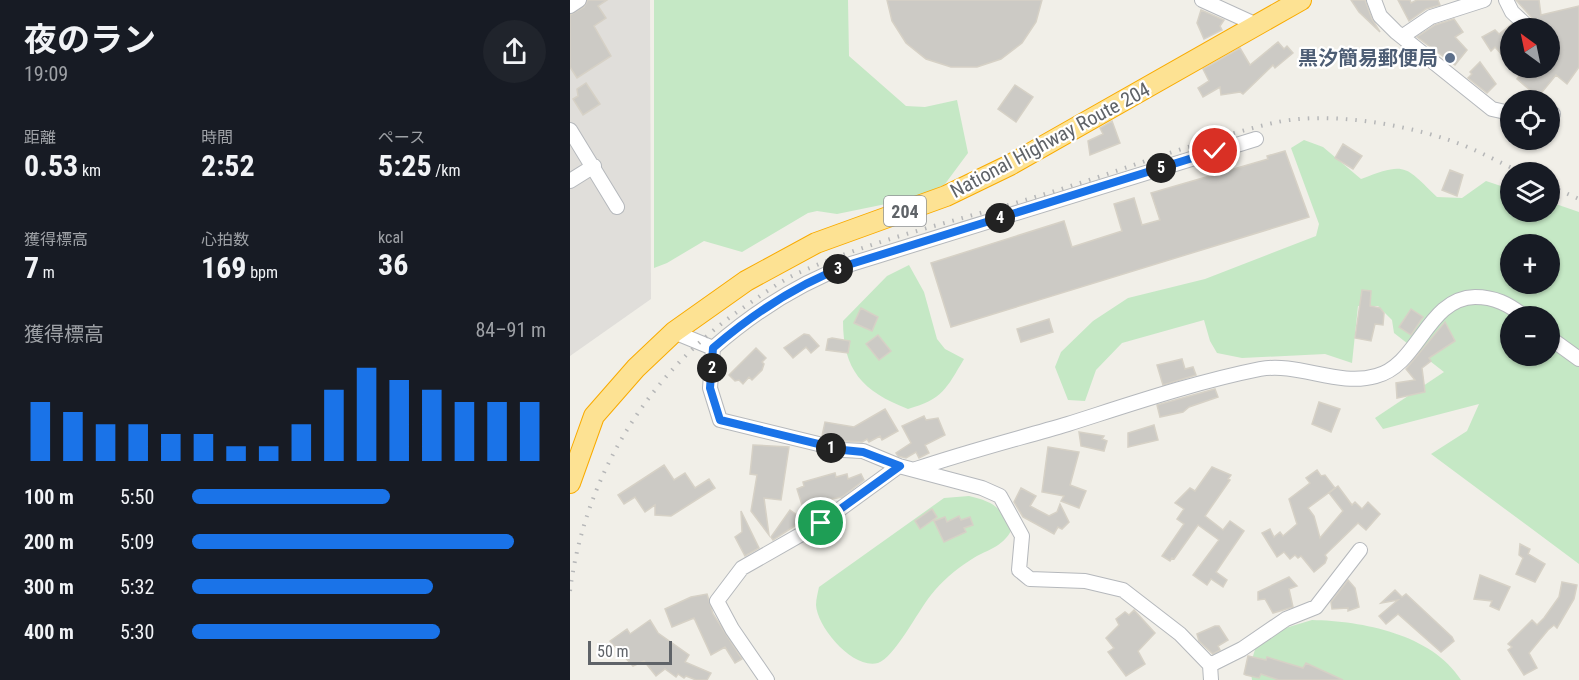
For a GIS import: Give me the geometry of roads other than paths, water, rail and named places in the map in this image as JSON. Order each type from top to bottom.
[{"type":"highway","name":"National Highway Route 204","points":[[570,483],[594,416],[636,368],[674,332],[746,281],[816,243],[946,196],[1010,165],[1301,0]]},
{"type":"street","points":[[570,6],[579,0]]},
{"type":"street","points":[[1202,0],[1257,25]]},
{"type":"street","points":[[1374,0],[1380,16],[1492,109],[1500,111]]},
{"type":"street","points":[[1403,36],[1431,17],[1484,0]]},
{"type":"street","points":[[1506,0],[1512,12],[1518,18]]},
{"type":"street","points":[[570,130],[617,207]]},
{"type":"street","points":[[1211,680],[1210,665],[1180,634],[1122,590],[1085,581],[1030,579],[1019,570],[1022,536],[1000,496],[981,488],[900,466],[863,452],[843,450],[720,420],[710,388],[713,348],[759,311],[812,279],[831,271],[1256,139]]},
{"type":"street","points":[[570,181],[594,166]]},
{"type":"street","points":[[916,469],[1118,407],[1262,369],[1301,369],[1361,380],[1380,375],[1401,362],[1436,316],[1461,297],[1489,297],[1512,306]]},
{"type":"street","points":[[674,332],[713,348]]},
{"type":"street","points":[[1560,345],[1579,359]]},
{"type":"street","points":[[767,680],[732,629],[717,601],[742,568],[821,523],[900,466]]},
{"type":"street","points":[[1210,665],[1242,649],[1286,619],[1316,607],[1360,550]]},
{"type":"railway","points":[[570,591],[578,547],[607,465],[628,428],[653,392],[682,359],[714,329],[770,289],[798,273],[893,238],[1045,194],[1216,138],[1273,123],[1315,118],[1360,120],[1427,133],[1456,142],[1500,162]]},
{"type":"railway","points":[[1560,190],[1579,199]]},
{"type":"place","name":"黒汐簡易郵便局","points":[[1450,58]]}]
